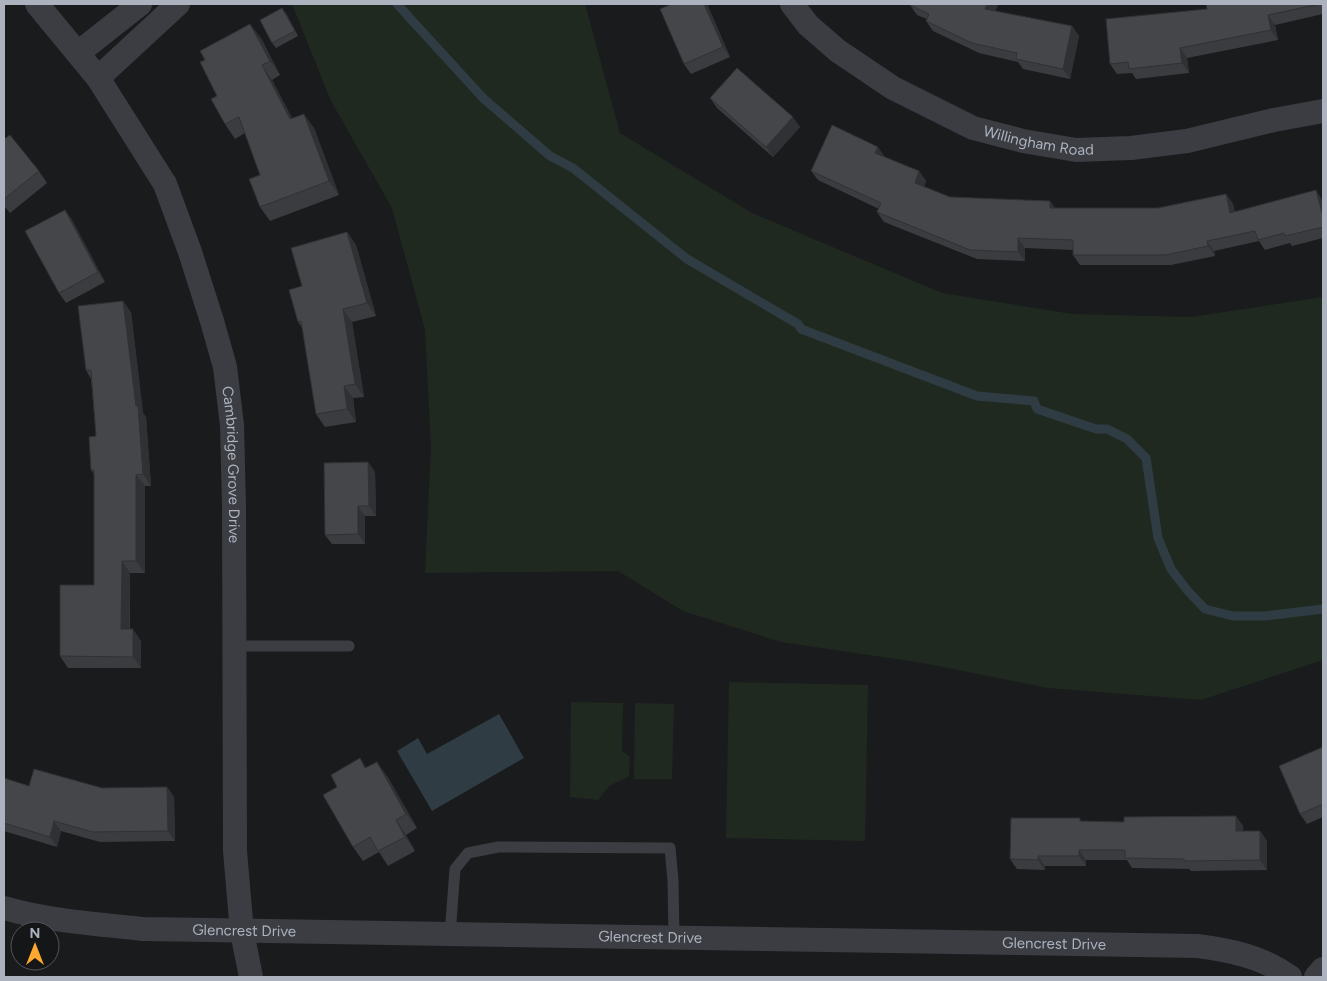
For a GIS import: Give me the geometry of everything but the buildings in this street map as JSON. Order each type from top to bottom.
[{"type":"street","name":"Cambridge Grove Drive","points":[[37,4],[98,78],[164,184],[190,252],[225,367],[232,425],[235,851],[242,932],[251,977]]},
{"type":"street","points":[[78,53],[140,4]]},
{"type":"street","points":[[98,78],[178,4]]},
{"type":"street","name":"Willingham Road","points":[[792,4],[808,25],[838,52],[893,88],[973,128],[1023,141],[1076,150],[1131,148],[1187,141],[1274,120],[1323,111]]},
{"type":"street","name":"Glencrest Drive","points":[[4,908],[25,914],[76,923],[143,929],[1197,946],[1224,949],[1250,956],[1290,977]]},
{"type":"street","points":[[1316,977],[1323,969]]},
{"type":"lane","points":[[235,646],[349,646]]},
{"type":"lane","points":[[450,935],[455,869],[468,853],[498,847],[670,848],[673,880],[674,938]]},
{"type":"shaded area","points":[[292,4],[585,4],[620,133],[752,213],[942,293],[1072,314],[1191,317],[1323,297],[1323,660],[1201,700],[1048,688],[923,663],[781,642],[683,611],[618,571],[425,573],[431,447],[425,330],[392,208],[331,101]]},
{"type":"shaded area","points":[[729,682],[868,685],[865,841],[726,838]]},
{"type":"shaded area","points":[[571,702],[623,703],[622,751],[630,757],[629,776],[609,786],[598,800],[570,797]]},
{"type":"shaded area","points":[[635,703],[674,704],[672,779],[634,779]]},
{"type":"shaded area","points":[[499,714],[524,758],[432,811],[397,751],[418,738],[427,754]]},
{"type":"waterway","points":[[397,4],[483,98],[550,156],[573,168],[687,259],[798,324],[801,329],[977,396],[1034,401],[1037,409],[1096,429],[1107,429],[1127,439],[1146,458],[1158,538],[1171,569],[1205,609],[1233,616],[1265,616],[1323,609]]}]
